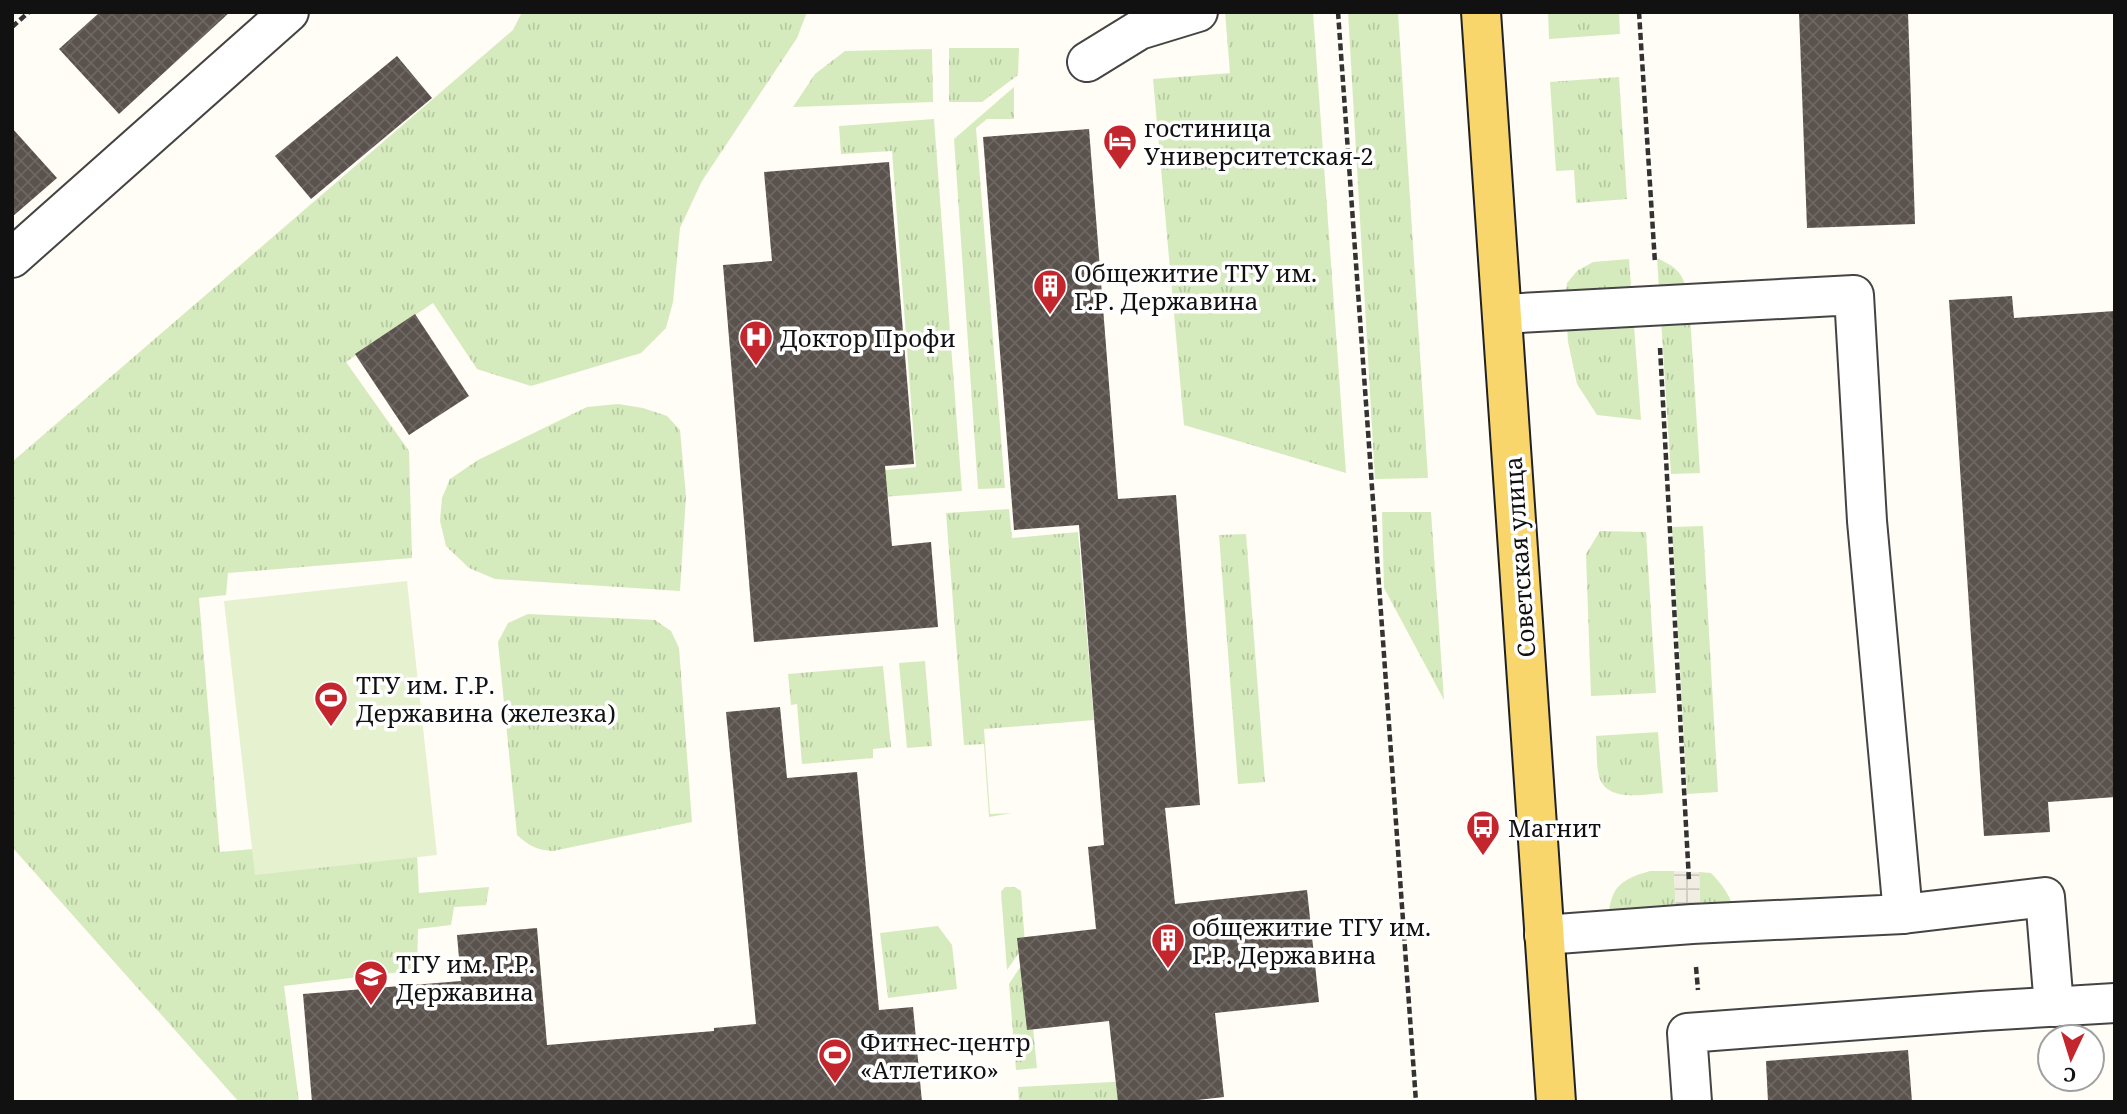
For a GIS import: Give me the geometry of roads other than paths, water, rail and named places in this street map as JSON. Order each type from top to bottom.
[{"type":"main road","name":"Советская улица","points":[[1480,12],[1556,1102]]},
{"type":"lane","points":[[12,258],[289,12]]},
{"type":"lane","points":[[1087,62],[1139,30],[1198,12]]},
{"type":"lane","points":[[1502,314],[1854,295],[1867,521],[1903,914]]},
{"type":"lane","points":[[1544,935],[1692,924],[1903,914],[2045,897],[2054,1007]]},
{"type":"lane","points":[[1692,1102],[1687,1032],[2115,1003]]},
{"type":"place","name":"гостиница Университетская-2","points":[[1120,171]]},
{"type":"place","name":"Общежитие ТГУ им. Г.Р. Державина","points":[[1050,316]]},
{"type":"place","name":"Доктор Профи","points":[[756,367]]},
{"type":"place","name":"ТГУ им. Г.Р. Державина (железка)","points":[[331,728]]},
{"type":"place","name":"Магнит","points":[[1483,857]]},
{"type":"place","name":"общежитие ТГУ им. Г.Р. Державина","points":[[1168,970]]},
{"type":"place","name":"ТГУ им. Г.Р. Державина","points":[[371,1007]]},
{"type":"place","name":"Фитнес-центр «Атлетико»","points":[[835,1085]]}]
